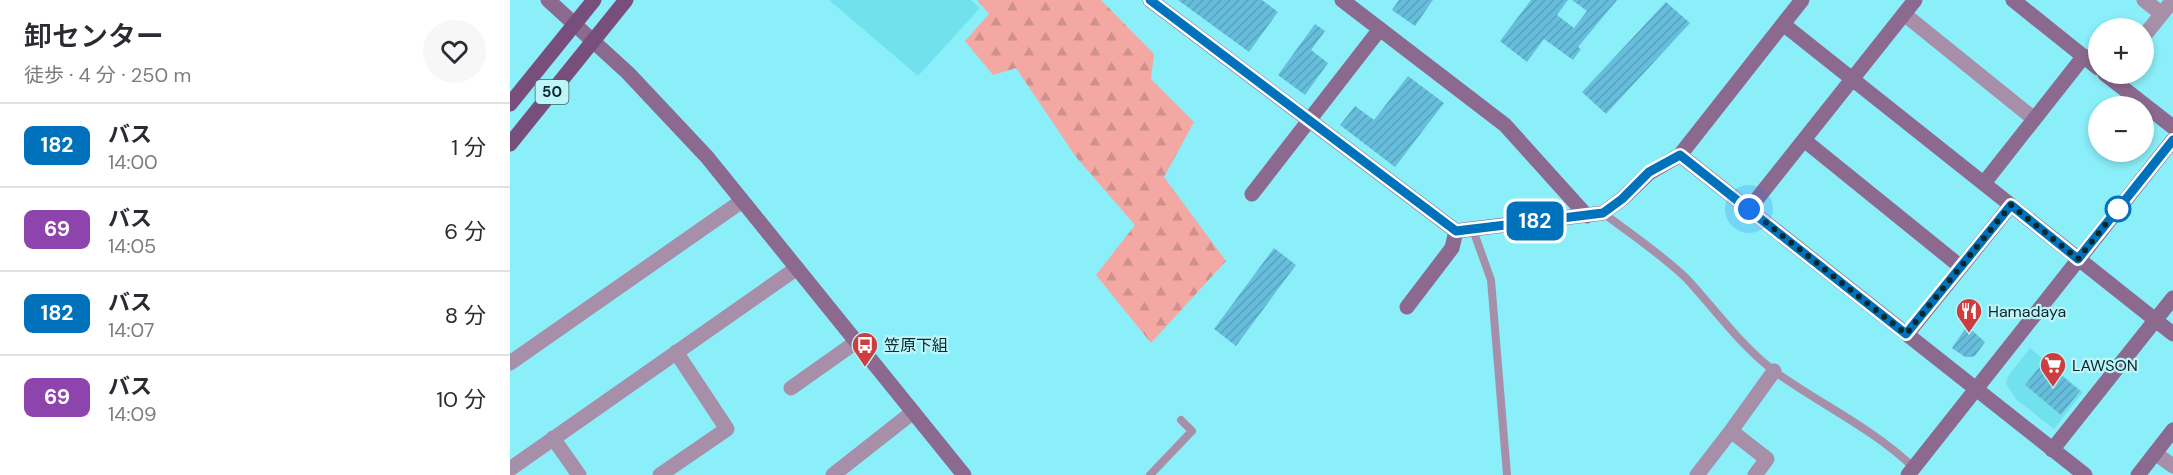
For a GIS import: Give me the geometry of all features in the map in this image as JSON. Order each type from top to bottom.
[{"type":"main road","name":"50","points":[[510,104],[594,0]]},
{"type":"main road","name":"50","points":[[510,144],[626,0]]},
{"type":"street","points":[[548,0],[593,40],[669,115],[797,268],[964,475]]},
{"type":"street","points":[[1150,0],[1456,231],[1603,213],[1622,199],[1649,172],[1680,155],[1802,0]]},
{"type":"street","points":[[1342,0],[1505,125],[1587,216]]},
{"type":"street","points":[[1749,209],[1915,0]]},
{"type":"street","points":[[2013,0],[2088,59]]},
{"type":"street","points":[[2144,0],[2162,14]]},
{"type":"street","points":[[2154,24],[2173,0]]},
{"type":"street","points":[[1904,14],[2034,119]]},
{"type":"street","points":[[1783,24],[2173,334]]},
{"type":"street","points":[[1252,194],[1380,29]]},
{"type":"street","points":[[1984,183],[2084,56]]},
{"type":"street","points":[[2120,84],[2173,127]]},
{"type":"street","points":[[1804,140],[1961,267]]},
{"type":"street","points":[[1915,472],[1975,388],[2173,140]]},
{"type":"street","points":[[1680,155],[2085,475]]},
{"type":"street","points":[[510,363],[742,201]]},
{"type":"street","points":[[1906,334],[2011,205]]},
{"type":"street","points":[[1407,307],[1452,248],[1456,231]]},
{"type":"street","points":[[510,469],[797,268]]},
{"type":"street","points":[[2052,450],[2173,297]]},
{"type":"street","points":[[790,388],[856,342]]},
{"type":"street","points":[[668,473],[727,429],[676,352]]},
{"type":"street","points":[[1697,475],[1774,370]]},
{"type":"street","points":[[833,475],[913,412]]},
{"type":"street","points":[[2138,475],[2173,430]]},
{"type":"street","points":[[1731,431],[1767,459],[1755,475]]},
{"type":"street","points":[[553,438],[579,475]]},
{"type":"street","points":[[2155,453],[2173,466]]},
{"type":"lane","points":[[1603,213],[1683,276],[1737,338],[1774,370],[1901,456],[1915,472]]},
{"type":"lane","points":[[1473,230],[1491,280],[1507,475]]},
{"type":"lane","points":[[1150,475],[1192,431],[1181,420]]},
{"type":"shaded area","points":[[829,0],[971,0],[980,8],[918,76]]},
{"type":"shaded area","points":[[2030,348],[2083,392],[2054,429],[2016,399],[2006,384],[2008,376]]},
{"type":"green space","points":[[977,0],[1101,0],[1154,54],[1151,79],[1194,122],[1164,177],[1226,261],[1151,343],[1096,275],[1135,225],[1076,157],[1016,68],[993,75],[965,41],[989,14]]},
{"type":"building","points":[[1178,0],[1262,0],[1278,12],[1249,52]]},
{"type":"building","points":[[1399,0],[1433,0],[1415,26],[1392,10]]},
{"type":"building","points":[[1531,0],[1568,0],[1557,15],[1574,28],[1587,11],[1572,0],[1617,0],[1578,47],[1581,49],[1573,60],[1544,39],[1527,62],[1500,41]]},
{"type":"building","points":[[1666,2],[1690,23],[1606,114],[1582,92]]},
{"type":"building","points":[[1315,24],[1325,31],[1311,50],[1328,63],[1305,95],[1278,75]]},
{"type":"building","points":[[1408,76],[1444,103],[1395,167],[1340,125],[1355,106],[1374,120]]},
{"type":"building","points":[[1274,248],[1296,265],[1236,346],[1214,329]]},
{"type":"building","name":"Hamadaya","points":[[1967,326],[1985,342],[1975,356],[1970,357],[1965,357],[1952,348]]},
{"type":"building","name":"LAWSON","points":[[2044,361],[2080,391],[2061,415],[2025,385]]},
{"type":"bus line","name":"182","points":[[1150,0],[1456,231],[1603,213],[1612,208],[1649,172],[1680,155],[1906,334],[2011,205],[2078,259],[2173,140]]},
{"type":"place","name":"Hamadaya","points":[[1969,334]]},
{"type":"place","name":"笠原下組","points":[[865,368]]},
{"type":"place","name":"LAWSON","points":[[2053,388]]},
{"type":"route","points":[[1749,209],[1906,334],[2011,205],[2078,259],[2118,209]]}]
